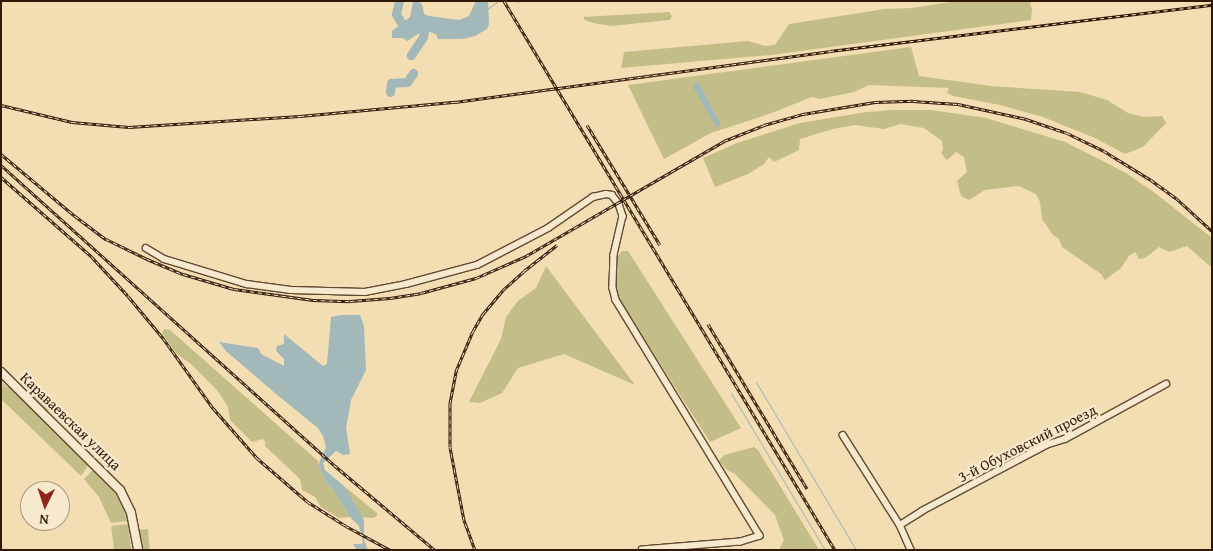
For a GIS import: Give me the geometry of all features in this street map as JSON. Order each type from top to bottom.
[{"type":"street","points":[[146,248],[164,259],[248,284],[291,290],[365,292],[406,284],[477,265],[548,228],[593,197],[606,194],[612,195],[620,204],[623,216],[614,255],[613,288],[616,300],[760,536],[740,542],[642,550]]},
{"type":"street","name":"Караваевская улица","points":[[1,372],[120,490],[130,513],[134,534]]},
{"type":"street","name":"3-й Обуховский проезд","points":[[900,525],[922,511],[1046,445],[1065,439],[1166,384]]},
{"type":"street","points":[[843,435],[900,525],[911,550]]},
{"type":"street","points":[[133,550],[134,534]]},
{"type":"street","points":[[134,534],[138,550]]},
{"type":"shaded area","points":[[417,1],[422,4],[424,14],[459,20],[469,16],[476,1],[488,1],[489,24],[487,29],[475,36],[463,39],[438,39],[436,34],[424,30],[407,41],[403,38],[392,38],[392,31],[410,17],[413,2]]},
{"type":"shaded area","points":[[957,1],[1033,1],[1030,3],[1032,9],[1031,20],[771,55],[621,68],[624,52],[748,41],[765,46],[775,45],[789,24],[885,9],[912,8]]},
{"type":"shaded area","points":[[669,12],[672,16],[670,20],[611,26],[593,23],[585,20],[583,17]]},
{"type":"shaded area","points":[[911,47],[919,76],[991,86],[1080,92],[1107,100],[1128,113],[1144,117],[1162,116],[1166,123],[1143,147],[1125,154],[1095,138],[1043,117],[1000,105],[953,96],[947,93],[949,88],[869,85],[854,92],[820,99],[812,97],[769,114],[711,133],[664,159],[628,85]]},
{"type":"shaded area","points":[[696,82],[700,85],[720,123],[720,127],[716,127],[694,89],[693,85]]},
{"type":"shaded area","points":[[931,110],[986,118],[1065,142],[1126,173],[1155,193],[1212,238],[1212,268],[1187,246],[1169,252],[1159,247],[1145,258],[1139,259],[1135,252],[1129,256],[1121,268],[1105,280],[1101,274],[1062,247],[1059,239],[1053,235],[1042,219],[1040,202],[1036,194],[1019,186],[985,190],[969,200],[961,196],[957,181],[967,172],[964,157],[956,152],[947,160],[941,153],[943,149],[942,141],[924,128],[900,124],[884,129],[855,125],[833,129],[800,139],[799,150],[774,162],[769,157],[764,164],[748,174],[715,187],[703,158],[737,143],[800,123],[867,112]]},
{"type":"shaded area","points":[[622,251],[628,251],[741,428],[710,442],[617,296],[617,257]]},
{"type":"shaded area","points":[[546,266],[635,385],[564,354],[518,368],[502,393],[480,403],[469,402],[501,339],[506,317],[518,301],[536,288]]},
{"type":"shaded area","points":[[360,315],[364,326],[366,370],[351,400],[346,428],[350,454],[343,455],[336,451],[323,463],[325,470],[344,486],[364,520],[364,540],[368,550],[357,550],[353,544],[362,544],[363,542],[359,526],[350,517],[333,489],[328,486],[318,465],[326,447],[323,436],[318,428],[226,351],[219,342],[258,348],[261,354],[284,366],[284,359],[276,351],[277,346],[284,344],[284,334],[323,366],[327,364],[331,317]]},
{"type":"shaded area","points":[[164,329],[170,330],[318,461],[328,486],[333,489],[350,517],[339,518],[321,507],[315,497],[302,490],[300,479],[265,446],[265,441],[262,439],[252,442],[230,420],[228,407],[217,390],[191,364],[177,354],[162,333]]},
{"type":"shaded area","points":[[3,383],[7,387],[9,386],[89,464],[81,476],[1,399]]},
{"type":"shaded area","points":[[30,394],[49,401],[52,405],[51,409],[47,411]]},
{"type":"shaded area","points":[[754,447],[758,450],[819,550],[779,550],[784,540],[775,515],[734,473],[728,471],[719,461],[724,455]]},
{"type":"shaded area","points":[[94,469],[119,497],[128,521],[111,523],[99,497],[84,479]]},
{"type":"shaded area","points":[[344,486],[377,513],[377,516],[373,518],[360,517]]},
{"type":"shaded area","points":[[128,524],[131,550],[114,550],[111,526]]},
{"type":"shaded area","points":[[148,529],[150,550],[140,550],[138,530]]},
{"type":"waterway","points":[[399,1],[396,14],[403,26],[407,24],[424,30],[423,37],[411,55]]},
{"type":"waterway","points":[[487,9],[497,2]]},
{"type":"waterway","points":[[390,92],[391,83],[407,82],[413,73]]},
{"type":"waterway","points":[[756,382],[856,550]]},
{"type":"waterway","points":[[731,393],[825,550]]},
{"type":"railway","points":[[504,1],[835,550]]},
{"type":"railway","points":[[1,105],[72,122],[129,127],[300,116],[455,102],[830,51],[1212,5]]},
{"type":"railway","points":[[1,154],[75,216],[106,239],[147,259],[183,274],[234,289],[313,300],[350,301],[390,298],[421,293],[476,278],[526,256],[724,141],[764,125],[803,114],[875,102],[913,101],[958,104],[1026,119],[1067,133],[1104,151],[1151,180],[1176,198],[1212,231]]},
{"type":"railway","points":[[587,125],[660,245]]},
{"type":"railway","points":[[1,165],[334,465],[435,550]]},
{"type":"railway","points":[[1,177],[91,256],[128,296],[163,338],[213,408],[257,458],[308,502],[346,526],[390,550]]},
{"type":"railway","points":[[475,550],[464,520],[450,447],[450,403],[456,371],[473,331],[483,314],[503,290],[557,245]]},
{"type":"railway","points":[[708,324],[807,489]]}]
